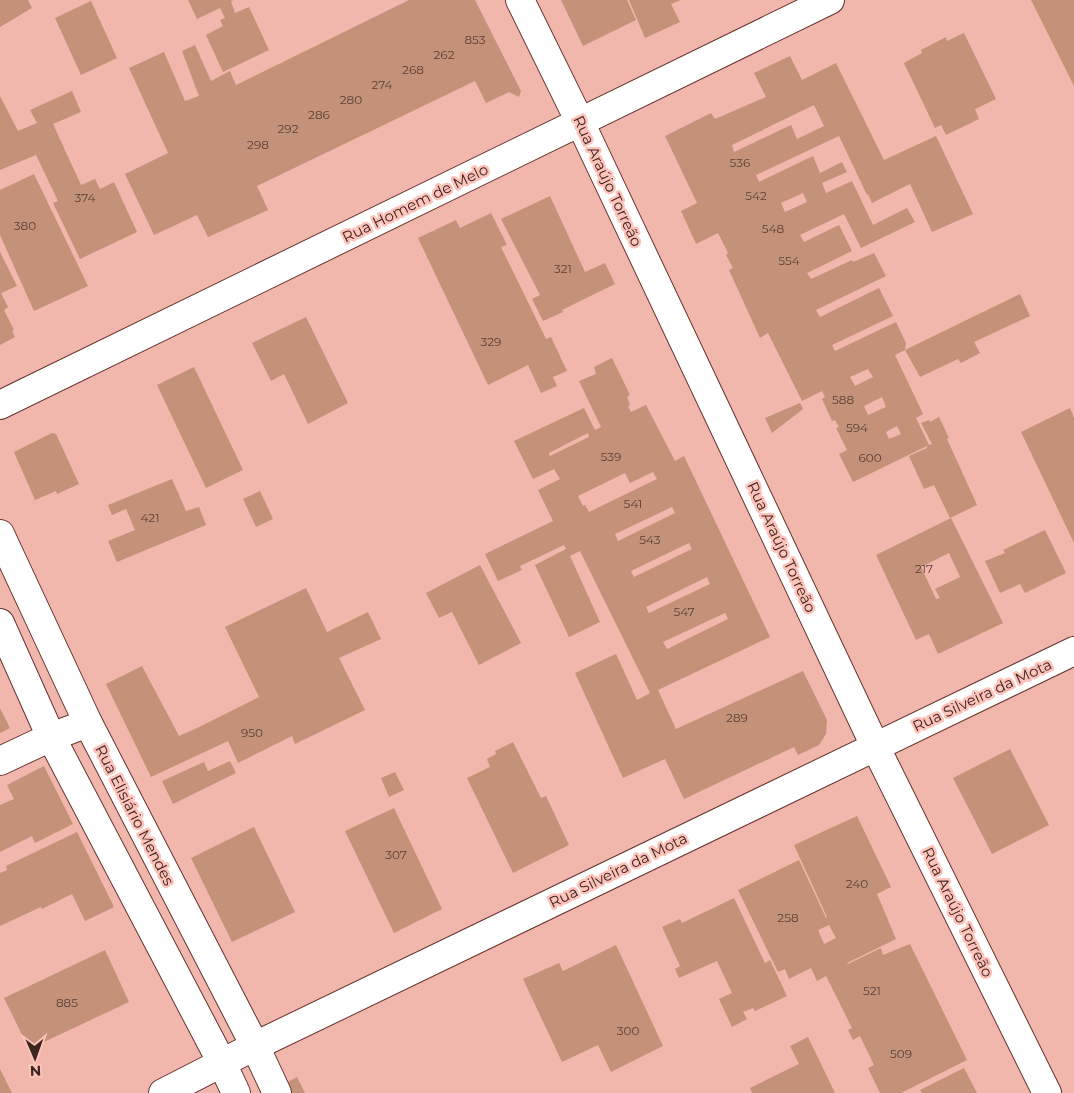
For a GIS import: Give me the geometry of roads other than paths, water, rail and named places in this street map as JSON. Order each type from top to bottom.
[{"type":"street","name":"Rua Araújo Torreão","points":[[520,0],[580,122],[875,746],[1047,1093]]},
{"type":"street","name":"Rua Homem de Melo","points":[[0,405],[830,0]]},
{"type":"street","name":"Rua Elisiário Mendes","points":[[0,534],[88,723],[255,1046],[277,1093]]},
{"type":"street","points":[[0,623],[51,737],[236,1093]]},
{"type":"street","name":"Rua Silveira da Mota","points":[[163,1093],[255,1046],[1074,651]]},
{"type":"street","points":[[0,761],[51,737],[88,723]]}]
